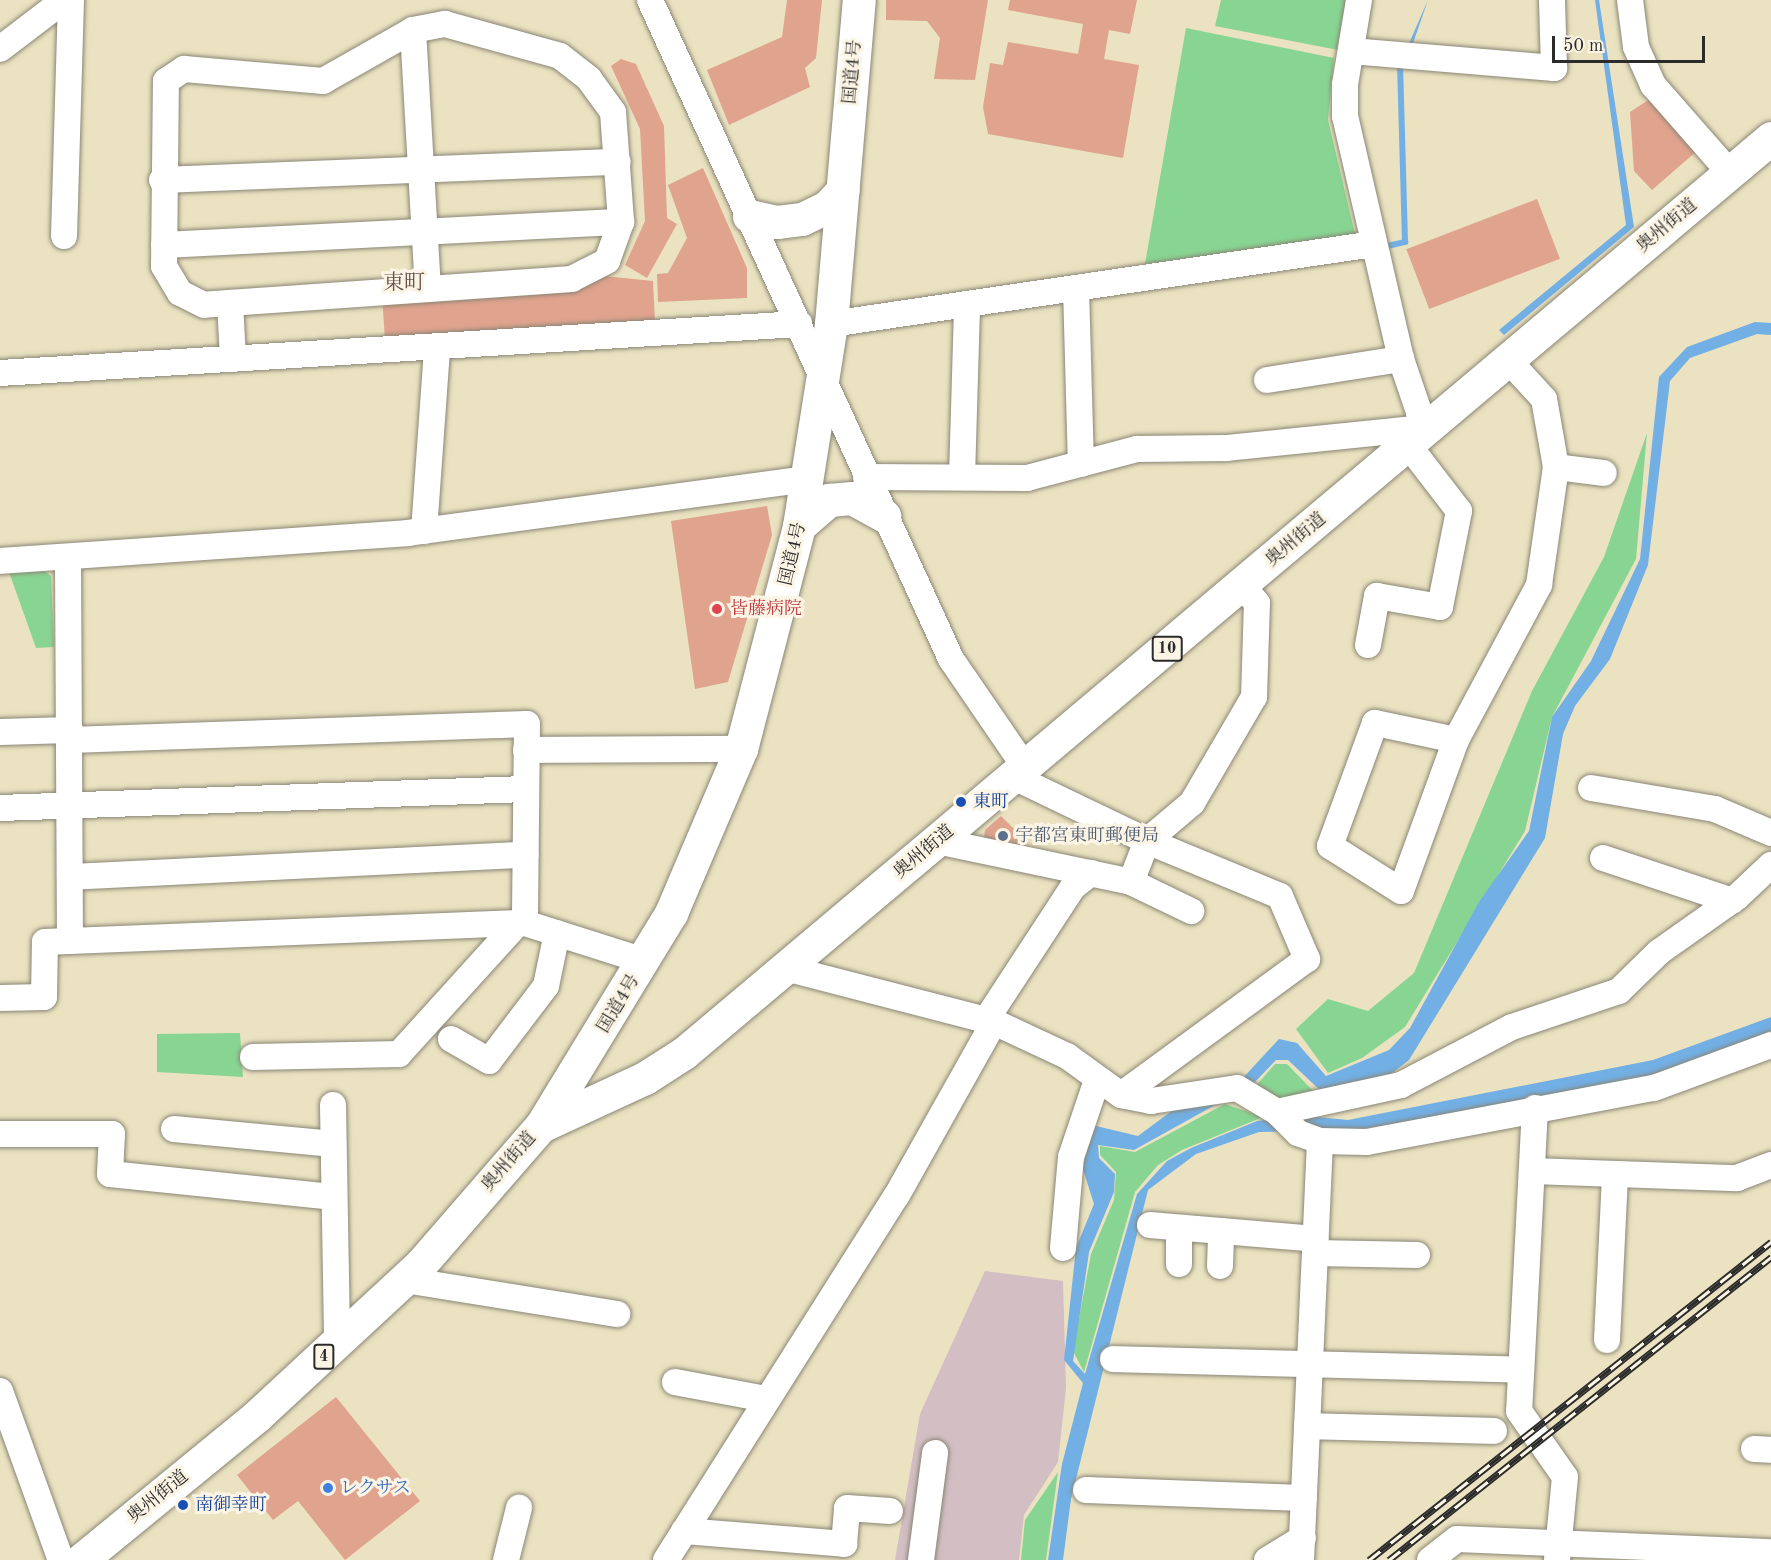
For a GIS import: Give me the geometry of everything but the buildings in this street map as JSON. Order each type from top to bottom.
[{"type":"main road","name":"国道4号","points":[[541,1126],[645,961],[698,859],[741,749],[799,526],[824,386],[859,0]]},
{"type":"main road","name":"奥州街道","points":[[81,1560],[336,1346],[405,1280],[541,1126],[674,1059],[1242,586],[1730,173],[1767,148]]},
{"type":"main road","points":[[749,216],[777,222],[802,219],[827,207],[843,190]]},
{"type":"main road","points":[[799,526],[829,500],[852,498],[884,516]]},
{"type":"street","points":[[0,49],[64,0]]},
{"type":"street","points":[[64,236],[71,0]]},
{"type":"street","points":[[650,0],[799,324],[824,386],[951,659],[1020,772],[1147,841],[1280,896],[1307,958],[1121,1095]]},
{"type":"street","points":[[1359,0],[1351,51],[1345,116],[1401,360],[1419,412],[1420,436],[1460,511],[1440,607],[1377,596],[1368,645]]},
{"type":"street","points":[[1351,51],[1554,68],[1552,0]]},
{"type":"street","points":[[1630,0],[1636,47],[1653,85],[1730,173]]},
{"type":"street","points":[[445,24],[560,56],[589,79],[613,112],[618,162],[621,222],[607,261],[572,279],[204,305],[180,293],[164,266],[162,180],[166,81],[184,69],[323,81],[412,30],[445,24]]},
{"type":"street","points":[[412,30],[428,288]]},
{"type":"street","points":[[162,180],[618,162]]},
{"type":"street","points":[[164,245],[424,234],[621,222]]},
{"type":"street","points":[[831,324],[1374,244]]},
{"type":"street","points":[[1076,288],[1081,464]]},
{"type":"street","points":[[230,303],[233,359]]},
{"type":"street","points":[[962,477],[967,304]]},
{"type":"street","points":[[0,373],[799,324]]},
{"type":"street","points":[[424,531],[437,348]]},
{"type":"street","points":[[1267,380],[1401,360]]},
{"type":"street","points":[[1456,740],[1375,723],[1330,846],[1401,891],[1456,740],[1539,585],[1556,467],[1544,399],[1509,361]]},
{"type":"street","points":[[866,477],[1027,478],[1137,449],[1226,448],[1420,436]]},
{"type":"street","points":[[1556,467],[1604,473]]},
{"type":"street","points":[[0,561],[68,559],[424,531],[809,479]]},
{"type":"street","points":[[68,559],[70,941]]},
{"type":"street","points":[[1131,882],[1147,841],[1192,803],[1254,697],[1257,603],[1242,586]]},
{"type":"street","points":[[0,732],[70,735],[527,723],[525,855],[521,923],[399,1054],[253,1057]]},
{"type":"street","points":[[526,750],[741,749]]},
{"type":"street","points":[[1591,788],[1715,809],[1771,833]]},
{"type":"street","points":[[0,808],[526,789]]},
{"type":"street","points":[[937,841],[1131,882],[1191,911]]},
{"type":"street","points":[[70,877],[525,855]]},
{"type":"street","points":[[1603,858],[1732,901]]},
{"type":"street","points":[[1277,1112],[1401,1084],[1512,1027],[1619,992],[1659,952],[1732,901],[1771,865]]},
{"type":"street","points":[[666,1560],[897,1195],[990,1021],[1073,887],[1091,873]]},
{"type":"street","points":[[0,998],[44,997],[45,942],[521,923],[645,961]]},
{"type":"street","points":[[451,1039],[489,1061],[546,986],[557,933]]},
{"type":"street","points":[[786,968],[990,1021],[1067,1056],[1097,1080],[1121,1095],[1151,1101],[1237,1088],[1277,1112],[1298,1133],[1320,1141],[1367,1142],[1535,1108],[1654,1088],[1771,1045]]},
{"type":"street","points":[[1063,1248],[1071,1157],[1097,1080]]},
{"type":"street","points":[[333,1105],[332,1197],[336,1346]]},
{"type":"street","points":[[1535,1108],[1519,1411],[1565,1477],[1558,1552]]},
{"type":"street","points":[[174,1129],[333,1144]]},
{"type":"street","points":[[0,1134],[112,1134],[110,1174],[332,1197]]},
{"type":"street","points":[[1267,1560],[1302,1549],[1320,1141]]},
{"type":"street","points":[[1532,1171],[1737,1178],[1771,1165]]},
{"type":"street","points":[[1607,1340],[1615,1174]]},
{"type":"street","points":[[1150,1225],[1221,1231],[1315,1246],[1417,1255]]},
{"type":"street","points":[[1179,1228],[1179,1264]]},
{"type":"street","points":[[1220,1266],[1221,1231]]},
{"type":"street","points":[[405,1280],[617,1314]]},
{"type":"street","points":[[1113,1359],[1310,1368],[1521,1370]]},
{"type":"street","points":[[675,1382],[766,1399]]},
{"type":"street","points":[[0,1391],[61,1560]]},
{"type":"street","points":[[1307,1426],[1494,1431]]},
{"type":"street","points":[[921,1560],[935,1453]]},
{"type":"street","points":[[1086,1490],[1304,1498]]},
{"type":"street","points":[[506,1560],[519,1508]]},
{"type":"street","points":[[684,1531],[844,1544],[847,1508],[890,1511]]},
{"type":"street","points":[[1439,1557],[1457,1539],[1558,1552],[1771,1552]]},
{"type":"shaded area","points":[[985,1271],[1063,1281],[1066,1388],[1058,1462],[1024,1515],[1019,1560],[895,1560],[920,1414]]},
{"type":"green space","points":[[1221,0],[1347,0],[1338,50],[1215,26]]},
{"type":"green space","points":[[1186,28],[1334,58],[1328,120],[1356,238],[1145,264]]},
{"type":"green space","points":[[1647,433],[1636,559],[1552,717],[1525,831],[1405,1027],[1362,1058],[1328,1073],[1296,1029],[1328,999],[1368,1011],[1414,973],[1532,691],[1604,557]]},
{"type":"green space","points":[[41,568],[51,576],[54,647],[36,648],[8,569]]},
{"type":"green space","points":[[240,1033],[243,1077],[157,1072],[157,1034]]},
{"type":"green space","points":[[1275,1064],[1287,1064],[1321,1099],[1280,1103],[1254,1088]]},
{"type":"green space","points":[[1225,1104],[1263,1117],[1182,1150],[1158,1165],[1135,1192],[1084,1372],[1073,1351],[1091,1254],[1114,1200],[1116,1172],[1100,1155],[1100,1146],[1135,1152]]},
{"type":"green space","points":[[1058,1472],[1046,1560],[1021,1560],[1025,1520]]},
{"type":"water","points":[[1428,0],[1411,49],[1407,48]]},
{"type":"water","points":[[1595,0],[1599,0],[1634,227],[1504,335],[1499,330],[1626,225]]},
{"type":"water","points":[[1755,322],[1771,323],[1771,335],[1757,334],[1690,358],[1670,381],[1648,565],[1610,659],[1575,706],[1563,734],[1545,838],[1409,1060],[1387,1077],[1323,1093],[1288,1060],[1276,1060],[1253,1084],[1134,1150],[1098,1145],[1099,1158],[1115,1174],[1114,1192],[1089,1252],[1073,1361],[1085,1374],[1137,1194],[1167,1161],[1191,1148],[1257,1121],[1307,1116],[1348,1120],[1653,1060],[1771,1017],[1771,1035],[1622,1086],[1356,1130],[1259,1132],[1196,1154],[1148,1190],[1071,1499],[1063,1560],[1048,1560],[1062,1464],[1083,1383],[1064,1360],[1076,1248],[1094,1204],[1080,1160],[1092,1125],[1138,1136],[1181,1104],[1241,1080],[1279,1039],[1297,1043],[1326,1076],[1389,1050],[1410,1028],[1479,902],[1529,831],[1552,717],[1591,661],[1640,559],[1659,377],[1687,347]]},
{"type":"waterway","points":[[1383,247],[1405,242],[1400,68]]},
{"type":"railway","points":[[1369,1560],[1771,1242]]},
{"type":"railway","points":[[1389,1560],[1771,1257]]},
{"type":"place","name":"皆藤病院","points":[[717,609]]},
{"type":"place","name":"東町","points":[[961,802]]},
{"type":"place","name":"宇都宮東町郵便局","points":[[1003,836]]},
{"type":"place","name":"レクサス","points":[[328,1488]]},
{"type":"place","name":"南御幸町","points":[[183,1505]]},
{"type":"district","name":"東町","points":[[404,284]]}]
